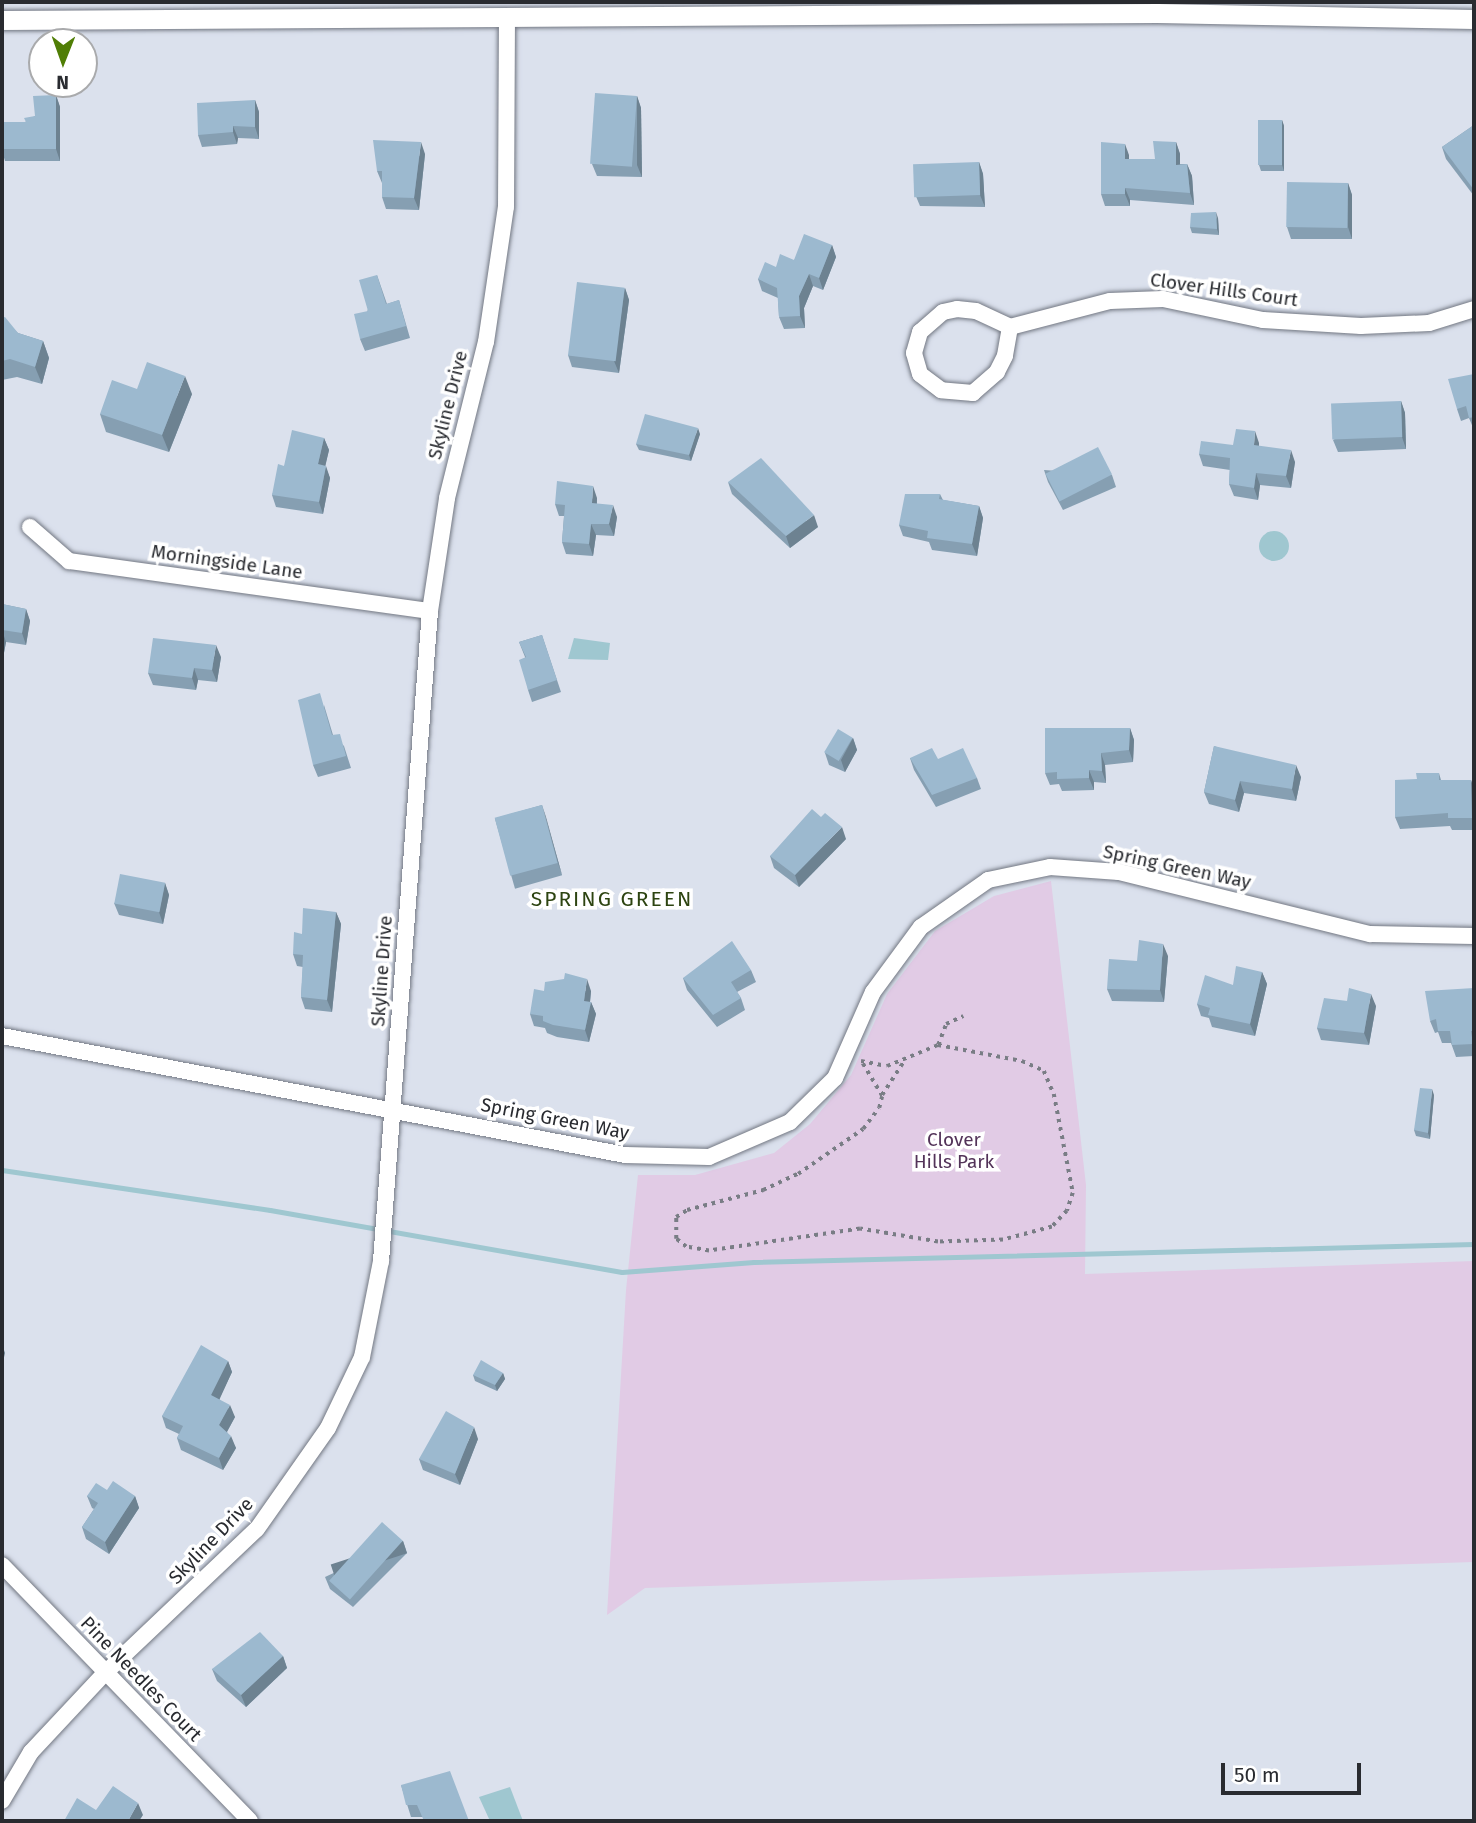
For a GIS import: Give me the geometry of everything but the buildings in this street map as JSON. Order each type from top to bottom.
[{"type":"street","points":[[2,20],[399,9],[507,17],[1157,13],[1474,19]]},
{"type":"street","name":"Skyline Drive","points":[[2,1801],[31,1752],[105,1673],[257,1529],[328,1428],[362,1357],[381,1261],[430,611],[447,498],[486,342],[506,207],[507,17]]},
{"type":"street","name":"Clover Hills Court","points":[[1010,327],[1110,301],[1163,299],[1263,320],[1361,326],[1429,323],[1474,309]]},
{"type":"street","points":[[976,311],[1010,327],[997,372],[973,393],[941,390],[920,374],[915,341],[928,322],[943,312],[976,311]]},
{"type":"street","name":"Morningside Lane","points":[[30,527],[69,561],[430,611]]},
{"type":"street","name":"Spring Green Way","points":[[2,1036],[392,1107],[625,1155],[709,1157],[790,1122],[835,1078],[873,992],[921,927],[988,880],[1050,867],[1119,872],[1370,934],[1474,936]]},
{"type":"street","name":"Pine Needles Court","points":[[2,1565],[250,1821]]},
{"type":"path","points":[[938,1045],[946,1024],[963,1016]]},
{"type":"path","points":[[938,1045],[1022,1061],[1044,1072],[1054,1094],[1073,1193],[1067,1211],[1052,1227],[1003,1240],[938,1242],[860,1229],[709,1251],[686,1247],[676,1240],[676,1217],[704,1203],[751,1194],[798,1174],[863,1129],[879,1108],[882,1096],[904,1062],[916,1051],[938,1045]]},
{"type":"path","points":[[882,1096],[861,1061],[887,1066],[904,1062]]},
{"type":"green space","name":"Clover Hills Park","points":[[1051,881],[1086,1185],[1085,1274],[1474,1261],[1474,1562],[645,1588],[607,1615],[626,1290],[638,1175],[695,1175],[774,1153],[810,1124],[851,1075],[887,994],[935,931],[994,896]]},
{"type":"water","points":[[1274,531],[1280,532],[1288,540],[1288,552],[1280,560],[1274,561],[1268,560],[1260,552],[1259,546],[1260,540],[1268,532]]},
{"type":"water","points":[[574,638],[610,643],[608,660],[568,659]]},
{"type":"water","points":[[510,1787],[523,1821],[490,1821],[479,1797]]},
{"type":"waterway","points":[[2,1170],[270,1210],[622,1272],[754,1262],[1474,1244]]},
{"type":"district","name":"SPRING GREEN","points":[[612,899]]}]
